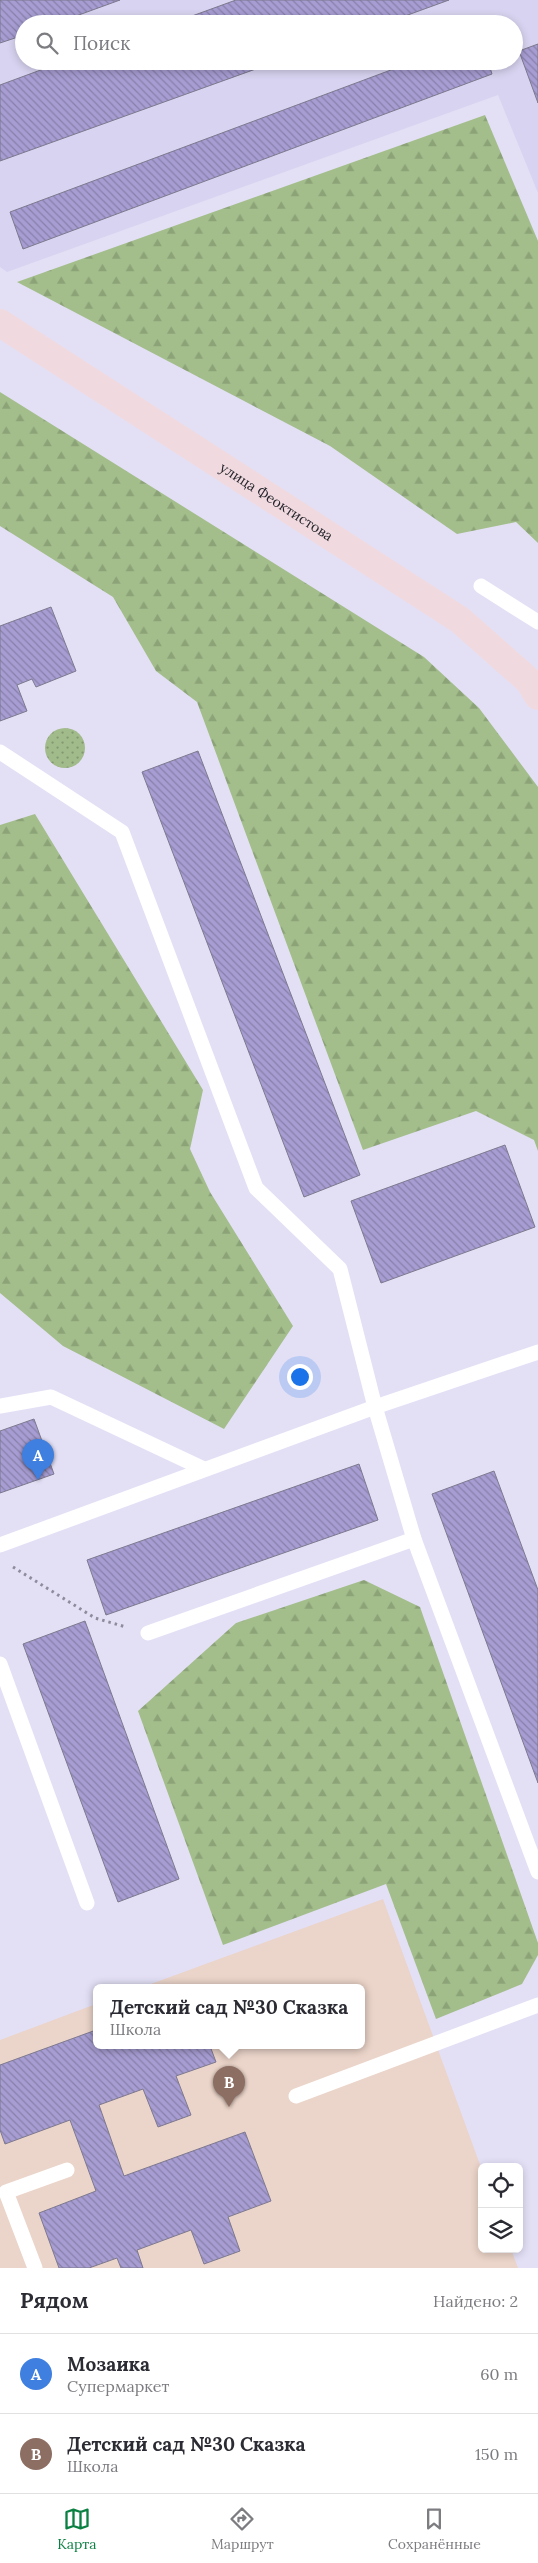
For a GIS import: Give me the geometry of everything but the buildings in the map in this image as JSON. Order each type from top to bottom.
[{"type":"street","name":"улица Феоктистова","points":[[0,323],[460,620],[529,681],[538,696]]},
{"type":"lane","points":[[480,586],[538,622]]},
{"type":"lane","points":[[0,752],[122,832],[256,1188],[340,1270],[375,1407],[414,1539],[538,1872]]},
{"type":"lane","points":[[0,1544],[375,1407],[538,1352]]},
{"type":"lane","points":[[0,1406],[51,1397],[204,1469]]},
{"type":"lane","points":[[148,1633],[414,1539]]},
{"type":"lane","points":[[0,1664],[87,1903]]},
{"type":"lane","points":[[296,2096],[538,2006]]},
{"type":"lane","points":[[35,2268],[6,2192],[67,2170]]},
{"type":"path","points":[[8,1564],[95,1618],[148,1633]]},
{"type":"shaded area","points":[[0,0],[538,0],[538,193],[498,95],[7,272],[0,267]]},
{"type":"shaded area","points":[[383,1899],[479,2163],[478,2253],[512,2253],[518,2268],[0,2268],[0,2040],[93,2005],[93,2049],[365,2049],[365,1984],[151,1984]]},
{"type":"green space","points":[[485,115],[538,241],[538,543],[516,522],[457,534],[330,446],[17,282]]},
{"type":"green space","points":[[0,392],[424,657],[479,708],[538,787],[538,1151],[534,1140],[476,1111],[363,1150],[197,702],[156,671],[113,597],[0,526]]},
{"type":"green space","points":[[61,728],[69,728],[76,731],[82,737],[85,748],[82,759],[76,765],[69,768],[61,768],[54,765],[48,759],[45,752],[45,744],[48,737],[54,731]]},
{"type":"green space","points":[[35,814],[203,1090],[190,1149],[210,1192],[293,1326],[224,1429],[63,1346],[0,1293],[0,825]]},
{"type":"green space","points":[[364,1580],[420,1607],[538,1943],[538,1955],[522,1984],[436,2019],[386,1884],[223,1945],[138,1711],[236,1623]]},
{"type":"place","name":"Мозаика","points":[[38,1480]]},
{"type":"place","name":"Детский сад №30 Сказка","points":[[229,2107]]}]
